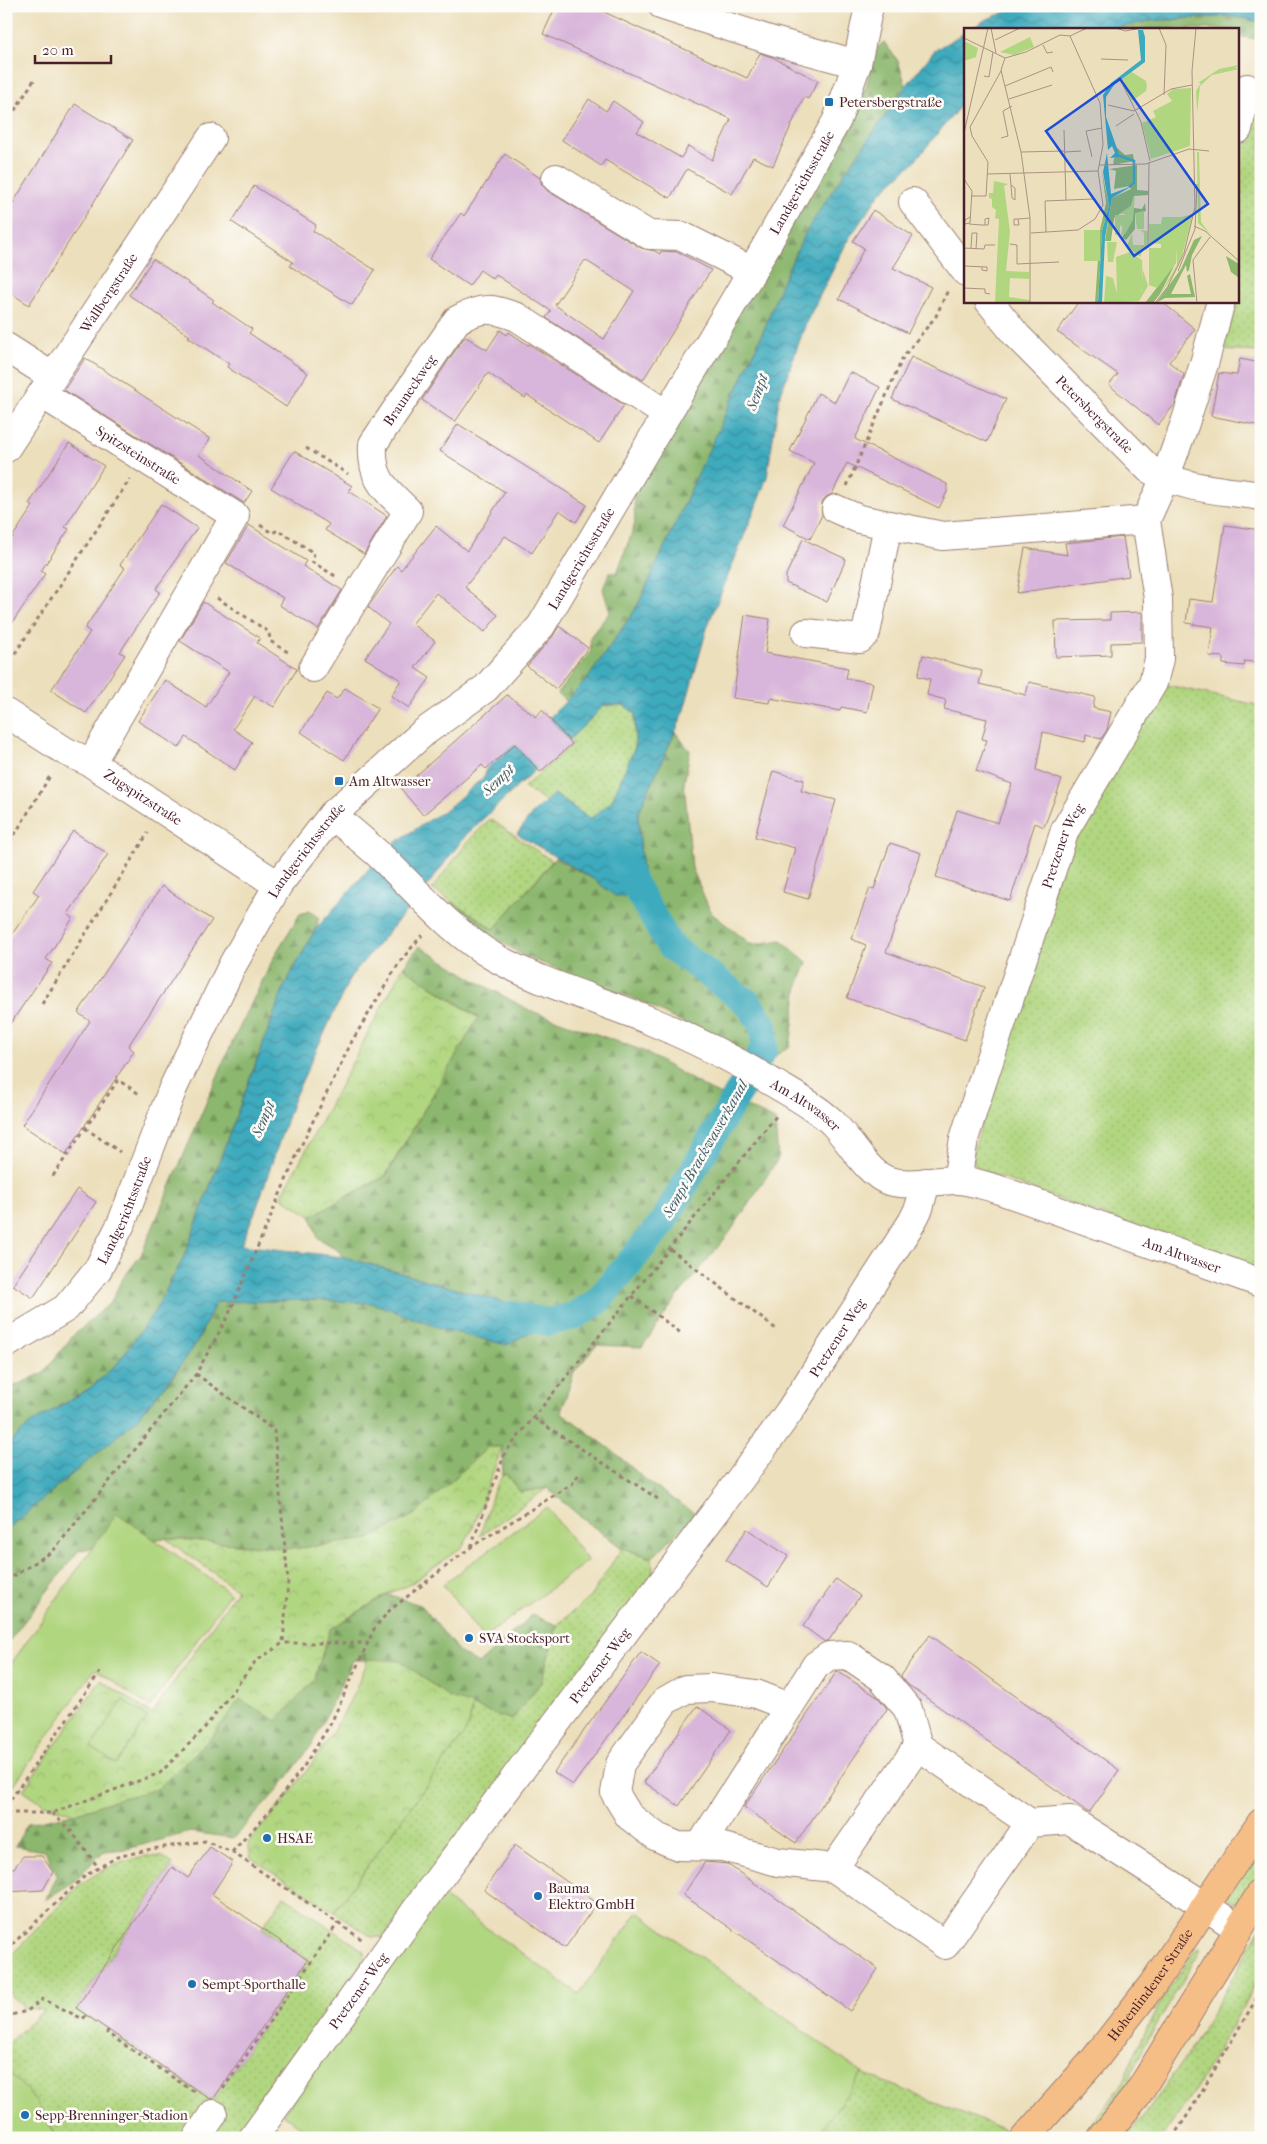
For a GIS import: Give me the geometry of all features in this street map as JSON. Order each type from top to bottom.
[{"type":"main road","name":"Hohenlindener Straße","points":[[1025,2138],[1094,2060],[1153,1984],[1261,1823]]},
{"type":"main road","points":[[1102,2138],[1137,2095],[1261,1893]]},
{"type":"street","points":[[663,6],[773,41],[857,64]]},
{"type":"street","name":"Landgerichtsstraße","points":[[9,1345],[66,1308],[98,1269],[122,1222],[173,1088],[233,964],[278,885],[332,815],[423,733],[486,688],[541,626],[752,271],[837,120],[857,64],[869,6]]},
{"type":"street","points":[[1240,120],[1247,88]]},
{"type":"street","name":"Wallbergstraße","points":[[6,448],[211,138]]},
{"type":"street","points":[[556,178],[648,236],[682,236],[752,271]]},
{"type":"street","points":[[913,202],[963,268]]},
{"type":"street","name":"Petersbergstraße","points":[[990,302],[1017,336],[1149,469],[1165,478],[1187,485],[1261,496]]},
{"type":"street","points":[[836,510],[859,519],[943,536],[1146,520],[1165,478],[1204,364],[1221,302]]},
{"type":"street","name":"Brauneckweg","points":[[313,668],[408,511],[378,479],[372,462],[373,444],[438,331],[475,310],[495,310],[517,317],[666,414]]},
{"type":"street","name":"Spitzsteinstraße","points":[[6,347],[47,386],[143,458],[246,520]]},
{"type":"street","points":[[91,763],[246,520]]},
{"type":"street","name":"Pretzener Weg","points":[[957,1180],[964,1139],[974,1104],[1065,830],[1153,683],[1159,659],[1158,599],[1146,520]]},
{"type":"street","points":[[806,633],[860,639],[866,633],[888,525]]},
{"type":"street","name":"Zugspitzstraße","points":[[6,714],[65,751],[91,763],[278,885]]},
{"type":"street","name":"Am Altwasser","points":[[332,815],[378,854],[455,930],[494,957],[559,988],[650,1021],[737,1062],[831,1121],[850,1141],[870,1168],[882,1178],[909,1183],[957,1180],[994,1188],[1261,1283]]},
{"type":"street","name":"Pretzener Weg","points":[[253,2138],[384,1954],[742,1478],[788,1412],[912,1222],[919,1208],[926,1182]]},
{"type":"street","points":[[700,1846],[816,1665],[829,1656],[848,1655],[882,1678],[908,1709],[918,1746],[1030,1823],[1070,1820],[1239,1929]]},
{"type":"street","points":[[789,1707],[756,1694],[712,1688],[686,1689],[665,1701],[620,1764],[615,1793],[629,1816],[657,1837],[678,1846],[723,1847],[778,1862],[834,1868],[945,1945],[1030,1823]]},
{"type":"street","points":[[834,1868],[918,1746]]},
{"type":"street","points":[[197,2138],[209,2101]]},
{"type":"path","points":[[6,124],[36,77]]},
{"type":"path","points":[[836,510],[903,358],[936,316],[963,268]]},
{"type":"path","points":[[306,448],[354,478],[378,479]]},
{"type":"path","points":[[6,667],[143,458]]},
{"type":"path","points":[[246,520],[272,533],[278,530],[314,553],[312,562],[359,591]]},
{"type":"path","points":[[213,596],[269,632],[270,641],[313,668]]},
{"type":"path","points":[[6,849],[50,776]]},
{"type":"path","points":[[42,1004],[150,830]]},
{"type":"path","points":[[6,1581],[53,1551],[196,1374],[228,1316],[298,1152],[352,1041],[430,907]]},
{"type":"path","points":[[6,1061],[12,1052]]},
{"type":"path","points":[[53,1176],[118,1080],[147,1099]]},
{"type":"path","points":[[471,1547],[505,1453],[779,1112]]},
{"type":"path","points":[[85,1128],[124,1155]]},
{"type":"path","points":[[670,1249],[776,1329]]},
{"type":"path","points":[[632,1296],[682,1334]]},
{"type":"path","points":[[196,1374],[274,1430],[288,1581],[283,1643]]},
{"type":"path","points":[[534,1418],[658,1499]]},
{"type":"path","points":[[232,1852],[268,1813],[304,1766],[330,1723],[375,1627],[390,1610],[471,1547],[572,1484],[579,1474]]},
{"type":"path","points":[[6,1813],[52,1813],[160,1773],[203,1730],[255,1662],[283,1643],[367,1642]]},
{"type":"path","points":[[6,1806],[100,1672]]},
{"type":"path","points":[[52,1813],[71,1831],[98,1867]]},
{"type":"path","points":[[6,1950],[85,1876],[98,1867],[117,1857],[152,1849],[205,1841],[232,1852],[384,1954]]},
{"type":"path","points":[[108,2030],[106,2033],[209,2101],[338,1923]]},
{"type":"path","points":[[1172,2138],[1189,2113],[1261,1991]]},
{"type":"path","points":[[6,2022],[11,2015],[27,2011],[43,1999],[83,2019],[86,2015]]},
{"type":"path","points":[[6,2010],[11,2015]]},
{"type":"green space","points":[[1229,16],[1261,22],[1261,40],[1240,36],[1240,28],[1116,28],[1149,21]]},
{"type":"green space","points":[[884,42],[898,61],[906,86],[836,185],[782,282],[763,332],[637,607],[586,681],[566,702],[557,693],[591,651],[590,637],[610,612],[603,589],[609,573],[617,573],[635,524],[633,484],[839,139],[866,87],[874,51]]},
{"type":"green space","points":[[1261,59],[1261,352],[1219,350],[1230,302],[1240,302],[1240,150]]},
{"type":"green space","points":[[1163,684],[1261,706],[1261,1273],[977,1169],[972,1156],[1063,854]]},
{"type":"green space","points":[[605,705],[623,705],[635,713],[635,747],[611,802],[590,819],[555,794],[546,802],[524,787],[572,744],[569,740]]},
{"type":"green space","points":[[675,732],[690,751],[684,783],[692,868],[711,913],[752,945],[781,940],[807,962],[798,985],[790,1047],[769,1059],[715,1043],[686,1025],[638,1000],[524,956],[452,907],[453,902],[494,929],[555,858],[595,880],[615,895],[633,896],[642,873],[638,813]]},
{"type":"green space","points":[[490,819],[552,861],[494,929],[432,889],[470,839]]},
{"type":"green space","points":[[310,911],[319,917],[315,930],[284,987],[183,1259],[154,1312],[117,1364],[90,1388],[32,1423],[6,1446],[6,1394],[14,1386],[43,1373],[71,1338],[111,1302],[121,1281],[141,1255],[230,1047],[277,951],[300,914]]},
{"type":"green space","points":[[419,946],[529,1010],[641,1050],[710,1090],[775,1120],[778,1159],[730,1232],[678,1296],[642,1347],[597,1345],[574,1372],[561,1412],[610,1449],[652,1485],[696,1514],[652,1558],[622,1548],[583,1519],[547,1488],[520,1492],[506,1474],[503,1475],[502,1447],[488,1447],[417,1513],[369,1539],[293,1549],[165,1538],[79,1550],[6,1645],[6,1530],[135,1421],[174,1375],[197,1342],[216,1302],[320,1300],[372,1303],[446,1330],[547,1322],[527,1309],[344,1257],[335,1248],[318,1238],[311,1216],[386,1176],[478,1017],[403,967]]},
{"type":"green space","points":[[403,967],[478,1018],[385,1176],[311,1216],[281,1197]]},
{"type":"green space","points":[[488,1447],[502,1447],[473,1528],[462,1547],[409,1585],[387,1594],[330,1629],[314,1680],[277,1721],[240,1699],[211,1738],[157,1789],[114,1800],[74,1814],[44,1804],[23,1790],[101,1680],[152,1714],[237,1590],[165,1538],[293,1549],[369,1539],[417,1513]]},
{"type":"green space","points":[[506,1474],[520,1492],[547,1488],[480,1536],[494,1490],[503,1475]]},
{"type":"green space","points":[[547,1507],[588,1561],[483,1638],[443,1584]]},
{"type":"green space","points":[[117,1513],[230,1593],[150,1707],[95,1669],[13,1786],[6,1781],[6,1671]]},
{"type":"green space","points":[[622,1548],[652,1558],[654,1585],[384,1937],[372,1937],[334,1912],[469,1727],[472,1705],[512,1719],[541,1682],[557,1625],[590,1597]]},
{"type":"green space","points":[[388,1594],[422,1606],[459,1652],[478,1664],[532,1615],[557,1625],[541,1682],[512,1720],[450,1698],[401,1661],[353,1660],[311,1746],[281,1786],[234,1838],[190,1832],[127,1849],[104,1851],[74,1881],[45,1900],[57,1874],[45,1851],[15,1846],[28,1823],[74,1814],[114,1800],[211,1738],[240,1698],[314,1680],[330,1629]]},
{"type":"green space","points":[[368,1659],[401,1661],[450,1698],[472,1705],[469,1727],[334,1912],[251,1858],[248,1843],[317,1757],[345,1710],[358,1685]]},
{"type":"green space","points":[[123,1700],[148,1717],[116,1764],[91,1747]]},
{"type":"green space","points":[[1261,1842],[1261,1874],[1247,1895],[1235,1902],[1228,1898],[1229,1890]]},
{"type":"green space","points":[[145,1856],[163,1857],[173,1864],[76,2008],[212,2101],[308,1960],[262,1928],[284,1896],[364,1951],[364,1959],[239,2138],[55,2138],[34,2101],[6,2070],[6,2045],[44,2010],[24,2008],[8,1993],[6,1987],[6,1961],[78,1886],[110,1867]]},
{"type":"green space","points":[[439,1894],[579,1994],[638,1912],[862,2073],[816,2138],[315,2138],[283,2114]]},
{"type":"green space","points":[[1261,1928],[1261,1975],[1192,2095],[1162,2138],[1125,2138],[1150,2108],[1195,2043]]},
{"type":"green space","points":[[1197,1947],[1201,1948],[1198,1955],[1144,2046],[1125,2088],[1085,2138],[1079,2138],[1120,2088],[1160,2003]]},
{"type":"green space","name":"Sepp-Brenninger-Stadion","points":[[6,2070],[21,2084],[41,2109],[55,2138],[6,2138]]},
{"type":"green space","points":[[862,2073],[1010,2132],[1005,2138],[816,2138]]},
{"type":"water","points":[[1021,6],[1261,6],[1261,22],[1229,16],[1149,21],[1116,28],[973,28],[985,20]]},
{"type":"water","name":"Sempt","points":[[964,33],[964,101],[914,162],[881,192],[848,240],[806,323],[779,399],[767,477],[708,625],[682,717],[638,813],[642,873],[633,896],[615,896],[595,880],[517,834],[532,814],[554,794],[590,819],[611,802],[635,747],[635,713],[623,705],[605,705],[569,740],[549,718],[586,681],[637,607],[763,332],[782,282],[807,230],[836,185],[906,86],[935,50]]},
{"type":"water","name":"Sempt","points":[[521,738],[537,768],[466,835],[425,889],[351,976],[294,1098],[257,1207],[241,1245],[344,1257],[527,1309],[548,1322],[507,1345],[446,1330],[372,1303],[320,1300],[216,1302],[197,1342],[174,1374],[135,1421],[6,1530],[6,1446],[32,1423],[90,1388],[117,1364],[154,1312],[183,1259],[284,987],[315,930],[388,847],[448,808],[485,776],[486,769]]},
{"type":"building","points":[[556,6],[591,6],[747,78],[760,53],[772,57],[818,81],[808,99],[804,97],[773,166],[753,157],[732,194],[687,169],[670,198],[605,160],[601,166],[562,140],[589,99],[606,111],[613,101],[644,122],[637,132],[681,158],[688,146],[712,160],[731,119],[543,34]]},
{"type":"building","points":[[75,104],[133,140],[29,305],[6,290],[6,214]]},
{"type":"building","points":[[505,154],[540,178],[542,185],[548,191],[641,248],[660,254],[661,251],[678,252],[711,270],[643,380],[546,318],[551,311],[496,275],[493,279],[480,270],[469,286],[429,259],[461,213],[464,216]],"holes":[[[585,260],[634,291],[604,339],[555,305]]]},
{"type":"building","points":[[254,186],[316,225],[313,231],[375,270],[352,305],[290,266],[293,262],[232,222]]},
{"type":"building","points":[[873,210],[913,236],[893,268],[931,287],[908,333],[839,299],[864,248],[853,241]]},
{"type":"building","points":[[153,259],[214,300],[212,302],[252,329],[249,333],[308,373],[286,407],[227,367],[229,364],[188,337],[190,336],[129,295]]},
{"type":"building","points":[[1078,302],[1162,302],[1195,329],[1169,362],[1184,374],[1175,404],[1158,425],[1109,385],[1118,374],[1057,332]]},
{"type":"building","points":[[500,330],[507,335],[509,332],[529,344],[624,405],[599,443],[527,395],[525,398],[488,373],[455,422],[422,400],[463,339],[466,337],[487,350]]},
{"type":"building","points":[[911,357],[1006,399],[987,442],[892,399]]},
{"type":"building","points":[[85,358],[210,439],[199,455],[252,491],[244,503],[64,390]]},
{"type":"building","points":[[1240,359],[1261,363],[1261,426],[1211,416],[1219,373],[1237,375]]},
{"type":"building","points":[[850,372],[880,387],[855,439],[947,484],[947,492],[939,508],[847,463],[832,494],[822,502],[822,515],[810,539],[783,525],[814,463],[790,451],[818,393],[835,402]]},
{"type":"building","points":[[458,424],[587,505],[576,522],[559,510],[532,553],[505,536],[465,587],[498,615],[485,632],[436,593],[412,624],[435,641],[415,668],[430,678],[409,708],[391,696],[401,680],[365,658],[389,624],[368,607],[397,566],[401,570],[436,526],[467,551],[505,492],[440,451]]},
{"type":"building","points":[[69,443],[104,466],[65,527],[69,529],[41,571],[45,574],[6,632],[6,547],[33,506],[29,504]]},
{"type":"building","points":[[294,451],[352,486],[349,491],[387,516],[364,554],[325,530],[329,524],[271,488]]},
{"type":"building","points":[[161,504],[197,528],[156,589],[160,592],[120,652],[125,655],[86,713],[51,690],[90,632],[85,628],[125,568],[120,565]]},
{"type":"building","points":[[249,525],[306,561],[303,566],[342,590],[318,629],[279,605],[283,598],[226,563]]},
{"type":"building","points":[[1225,525],[1261,530],[1261,663],[1245,661],[1244,666],[1223,664],[1223,657],[1209,656],[1213,627],[1186,623],[1189,599],[1213,602]]},
{"type":"building","points":[[1123,537],[1129,576],[1017,593],[1025,548],[1067,555],[1065,543]]},
{"type":"building","points":[[803,539],[846,559],[827,602],[786,583],[786,575]]},
{"type":"building","points":[[203,602],[260,638],[257,643],[297,669],[274,707],[255,696],[233,729],[252,742],[235,770],[186,737],[179,748],[138,721],[165,680],[206,707],[229,672],[180,641]]},
{"type":"building","points":[[1142,612],[1142,642],[1111,643],[1111,655],[1056,657],[1055,621],[1110,620],[1110,613]]},
{"type":"building","points":[[745,615],[770,619],[765,653],[848,668],[846,678],[873,683],[867,712],[841,707],[840,711],[770,698],[769,703],[733,698]]},
{"type":"building","points":[[559,626],[588,648],[556,689],[527,666],[553,636]]},
{"type":"building","points":[[923,655],[982,671],[979,684],[1026,695],[1029,682],[1095,697],[1093,708],[1111,712],[1107,730],[1101,739],[1086,735],[1085,742],[1043,732],[1036,770],[1062,780],[1044,827],[1035,823],[1010,901],[936,877],[957,810],[998,823],[1012,784],[976,771],[987,740],[982,739],[987,719],[944,709],[946,700],[927,695],[930,679],[918,676]]},
{"type":"building","points":[[345,688],[378,708],[344,760],[301,732],[327,693],[337,699]]},
{"type":"building","points":[[507,695],[536,717],[542,710],[572,744],[540,772],[515,744],[486,769],[482,765],[423,815],[401,789]]},
{"type":"building","points":[[773,771],[804,780],[801,791],[836,800],[808,899],[783,892],[795,848],[755,837]]},
{"type":"building","points":[[73,831],[108,854],[68,914],[73,918],[46,959],[52,963],[6,1030],[6,943],[39,895],[33,891]]},
{"type":"building","points":[[890,843],[921,853],[886,952],[984,987],[965,1040],[847,998],[866,945],[851,939],[870,888],[874,889]]},
{"type":"building","points":[[162,886],[212,920],[128,1046],[134,1051],[66,1154],[22,1125],[90,1021],[78,1013]]},
{"type":"building","points":[[77,1189],[96,1202],[33,1298],[13,1285]]},
{"type":"building","points":[[747,1529],[788,1556],[768,1587],[726,1560]]},
{"type":"building","points":[[836,1579],[860,1596],[829,1640],[825,1642],[803,1626]]},
{"type":"building","points":[[930,1635],[1119,1770],[1089,1813],[907,1684],[901,1676]]},
{"type":"building","points":[[641,1652],[660,1665],[573,1785],[554,1772]]},
{"type":"building","points":[[837,1671],[879,1698],[887,1709],[796,1843],[744,1807]]},
{"type":"building","points":[[697,1706],[731,1730],[679,1806],[644,1782]]},
{"type":"building","points":[[515,1845],[597,1903],[565,1948],[484,1890]]},
{"type":"building","name":"Sempt-Sporthalle","points":[[210,1847],[233,1862],[212,1894],[308,1960],[214,2098],[210,2099],[76,2008],[172,1867],[188,1878]]},
{"type":"building","points":[[23,1856],[42,1856],[53,1872],[43,1890],[6,1892],[6,1868],[14,1868]]},
{"type":"building","points":[[705,1862],[727,1864],[878,1969],[850,2011],[683,1895]]},
{"type":"waterway","name":"Sempt Brackwasserkanal","points":[[511,1315],[548,1322],[574,1316],[597,1302],[663,1222],[764,1049],[764,1027],[748,1003],[670,946],[620,860],[619,855]]},
{"type":"place","name":"Petersbergstraße","points":[[829,102]]},
{"type":"place","name":"Am Altwasser","points":[[339,781]]},
{"type":"place","name":"SVA Stocksport","points":[[469,1638]]},
{"type":"place","name":"HSAE","points":[[267,1838]]},
{"type":"place","name":"Bauma Elektro GmbH","points":[[538,1896]]},
{"type":"place","name":"Sempt-Sporthalle","points":[[192,1984]]},
{"type":"place","name":"Sepp-Brenninger-Stadion","points":[[25,2115]]}]
